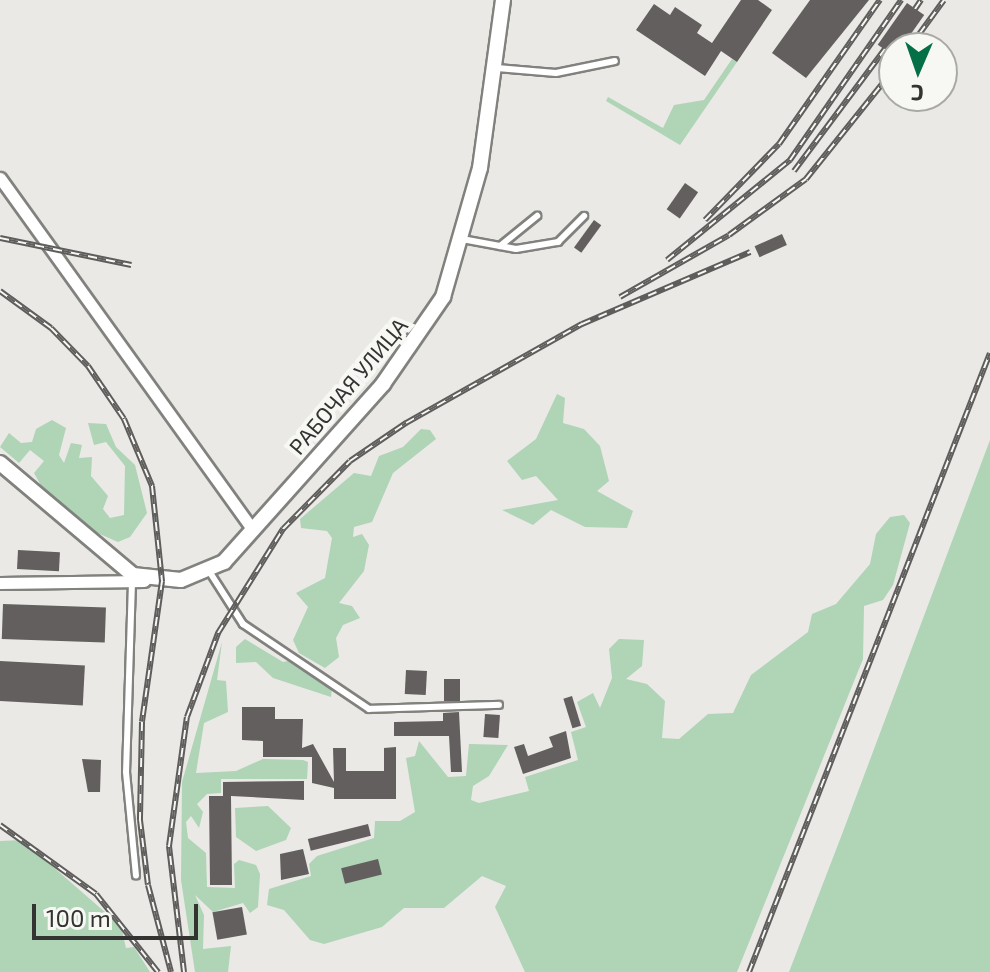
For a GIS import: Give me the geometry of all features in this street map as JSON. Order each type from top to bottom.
[{"type":"street","name":"РАБОЧАЯ УЛИЦА","points":[[209,571],[253,530],[410,350],[443,297],[462,239],[497,68],[503,0]]},
{"type":"street","points":[[0,178],[253,530]]},
{"type":"street","points":[[0,463],[115,565],[153,581]]},
{"type":"street","points":[[0,583],[153,581],[209,571]]},
{"type":"lane","points":[[497,68],[556,73],[615,61]]},
{"type":"lane","points":[[500,246],[537,216]]},
{"type":"lane","points":[[462,239],[500,246],[558,242],[584,216]]},
{"type":"lane","points":[[209,571],[243,624],[369,709],[499,705]]},
{"type":"lane","points":[[132,582],[126,772],[136,876]]},
{"type":"green space","points":[[732,59],[737,62],[680,145],[606,101],[608,97],[663,128],[674,105],[704,100]]},
{"type":"green space","points":[[557,394],[565,398],[563,423],[584,429],[600,446],[609,481],[597,491],[633,511],[627,528],[585,527],[551,510],[533,525],[502,510],[558,500],[536,476],[522,480],[507,461],[536,439]]},
{"type":"green space","points":[[52,420],[66,428],[59,455],[64,463],[71,443],[82,445],[79,458],[92,457],[91,476],[108,496],[103,509],[110,518],[124,515],[125,466],[106,442],[94,445],[88,423],[106,424],[116,447],[135,465],[147,513],[130,537],[118,542],[93,531],[43,489],[34,473],[44,461],[30,450],[19,463],[0,447],[9,433],[21,443],[32,442],[36,429]]},
{"type":"green space","points":[[421,429],[430,430],[436,439],[393,473],[372,522],[354,527],[353,537],[362,534],[369,545],[364,571],[339,603],[352,606],[360,618],[343,625],[336,638],[339,657],[325,668],[299,653],[293,640],[308,607],[296,593],[325,578],[332,538],[327,531],[301,528],[300,519],[354,473],[371,476],[379,456],[403,447]]},
{"type":"green space","points":[[990,440],[990,972],[789,972],[844,829]]},
{"type":"green space","points":[[904,515],[910,523],[893,585],[883,600],[864,606],[863,659],[737,972],[525,972],[495,907],[506,886],[482,876],[444,908],[404,908],[382,927],[324,944],[310,940],[284,910],[267,905],[269,889],[311,876],[309,864],[317,856],[374,838],[375,821],[400,821],[415,812],[406,758],[415,756],[419,741],[448,777],[466,776],[469,744],[508,745],[489,776],[473,786],[471,800],[479,803],[529,791],[525,777],[578,760],[571,732],[586,727],[577,702],[593,693],[600,708],[612,678],[609,649],[619,639],[644,640],[642,666],[626,679],[647,684],[665,701],[662,738],[679,739],[708,714],[733,713],[751,675],[808,632],[812,614],[836,604],[870,564],[876,534],[890,517]]},
{"type":"green space","points":[[245,639],[283,662],[293,660],[332,688],[331,697],[273,678],[256,662],[236,663],[236,647]]},
{"type":"green space","points":[[222,642],[217,680],[226,681],[228,712],[204,723],[196,773],[236,771],[263,759],[303,760],[308,762],[307,779],[221,779],[221,793],[207,794],[197,804],[203,812],[199,828],[191,816],[186,822],[188,838],[206,853],[207,887],[235,888],[234,864],[239,860],[256,865],[260,874],[258,907],[250,913],[243,903],[213,912],[195,895],[204,915],[203,949],[231,946],[228,972],[195,972],[181,880],[182,782]]},
{"type":"green space","points":[[268,806],[291,828],[286,840],[256,851],[236,837],[235,808]]},
{"type":"green space","points":[[22,840],[121,926],[126,948],[134,947],[150,972],[0,972],[0,841]]},
{"type":"building","points":[[741,0],[758,0],[772,10],[737,62],[721,51],[705,76],[636,30],[654,4],[670,15],[675,7],[702,25],[697,33],[712,43]]},
{"type":"building","points":[[810,0],[869,0],[806,78],[772,53]]},
{"type":"building","points":[[907,3],[924,15],[912,32],[887,32]]},
{"type":"building","points":[[685,183],[698,192],[680,218],[667,209]]},
{"type":"building","points":[[594,220],[601,225],[581,253],[574,248]]},
{"type":"building","points":[[782,234],[787,245],[759,257],[755,246]]},
{"type":"building","points":[[18,550],[60,552],[59,571],[17,569]]},
{"type":"building","points":[[3,604],[106,608],[105,643],[2,639]]},
{"type":"building","points":[[0,661],[85,665],[83,705],[0,701]]},
{"type":"building","points":[[406,670],[427,671],[426,695],[405,694]]},
{"type":"building","points":[[444,679],[460,679],[460,701],[444,701]]},
{"type":"building","points":[[572,696],[581,726],[572,728],[563,699]]},
{"type":"building","points":[[242,707],[275,707],[275,719],[303,719],[302,748],[313,744],[334,782],[333,748],[346,748],[346,771],[384,771],[384,748],[396,747],[396,799],[334,799],[334,788],[312,783],[312,757],[263,757],[263,741],[242,740]]},
{"type":"building","points":[[459,712],[462,772],[451,772],[449,736],[394,736],[394,722],[443,721],[443,713]]},
{"type":"building","points":[[485,714],[500,715],[498,738],[483,737]]},
{"type":"building","points":[[566,731],[571,758],[523,774],[514,747],[524,744],[528,756],[553,747],[549,737]]},
{"type":"building","points":[[82,759],[101,760],[100,792],[88,792]]},
{"type":"building","points":[[304,781],[304,800],[231,796],[232,885],[210,885],[209,796],[223,796],[223,782]]},
{"type":"building","points":[[368,824],[371,836],[311,851],[308,839]]},
{"type":"building","points":[[303,849],[309,874],[281,880],[280,854]]},
{"type":"building","points":[[378,859],[382,875],[345,884],[341,868]]},
{"type":"building","points":[[242,907],[247,935],[217,940],[212,912]]},
{"type":"railway","points":[[705,220],[779,144],[880,0]]},
{"type":"railway","points":[[667,260],[790,160],[901,0]]},
{"type":"railway","points":[[915,9],[921,0]]},
{"type":"railway","points":[[921,32],[944,0]]},
{"type":"railway","points":[[794,171],[878,58]]},
{"type":"railway","points":[[620,297],[729,235],[806,179],[878,89]]},
{"type":"railway","points":[[0,238],[131,265]]},
{"type":"railway","points":[[184,972],[169,846],[187,717],[218,633],[283,529],[350,461],[406,423],[582,324],[750,252]]},
{"type":"railway","points":[[0,291],[51,328],[88,366],[124,419],[152,486],[162,581],[142,722],[140,820],[148,885],[171,972]]},
{"type":"railway","points":[[749,972],[990,353]]},
{"type":"railway","points":[[0,825],[96,894],[158,972]]}]
